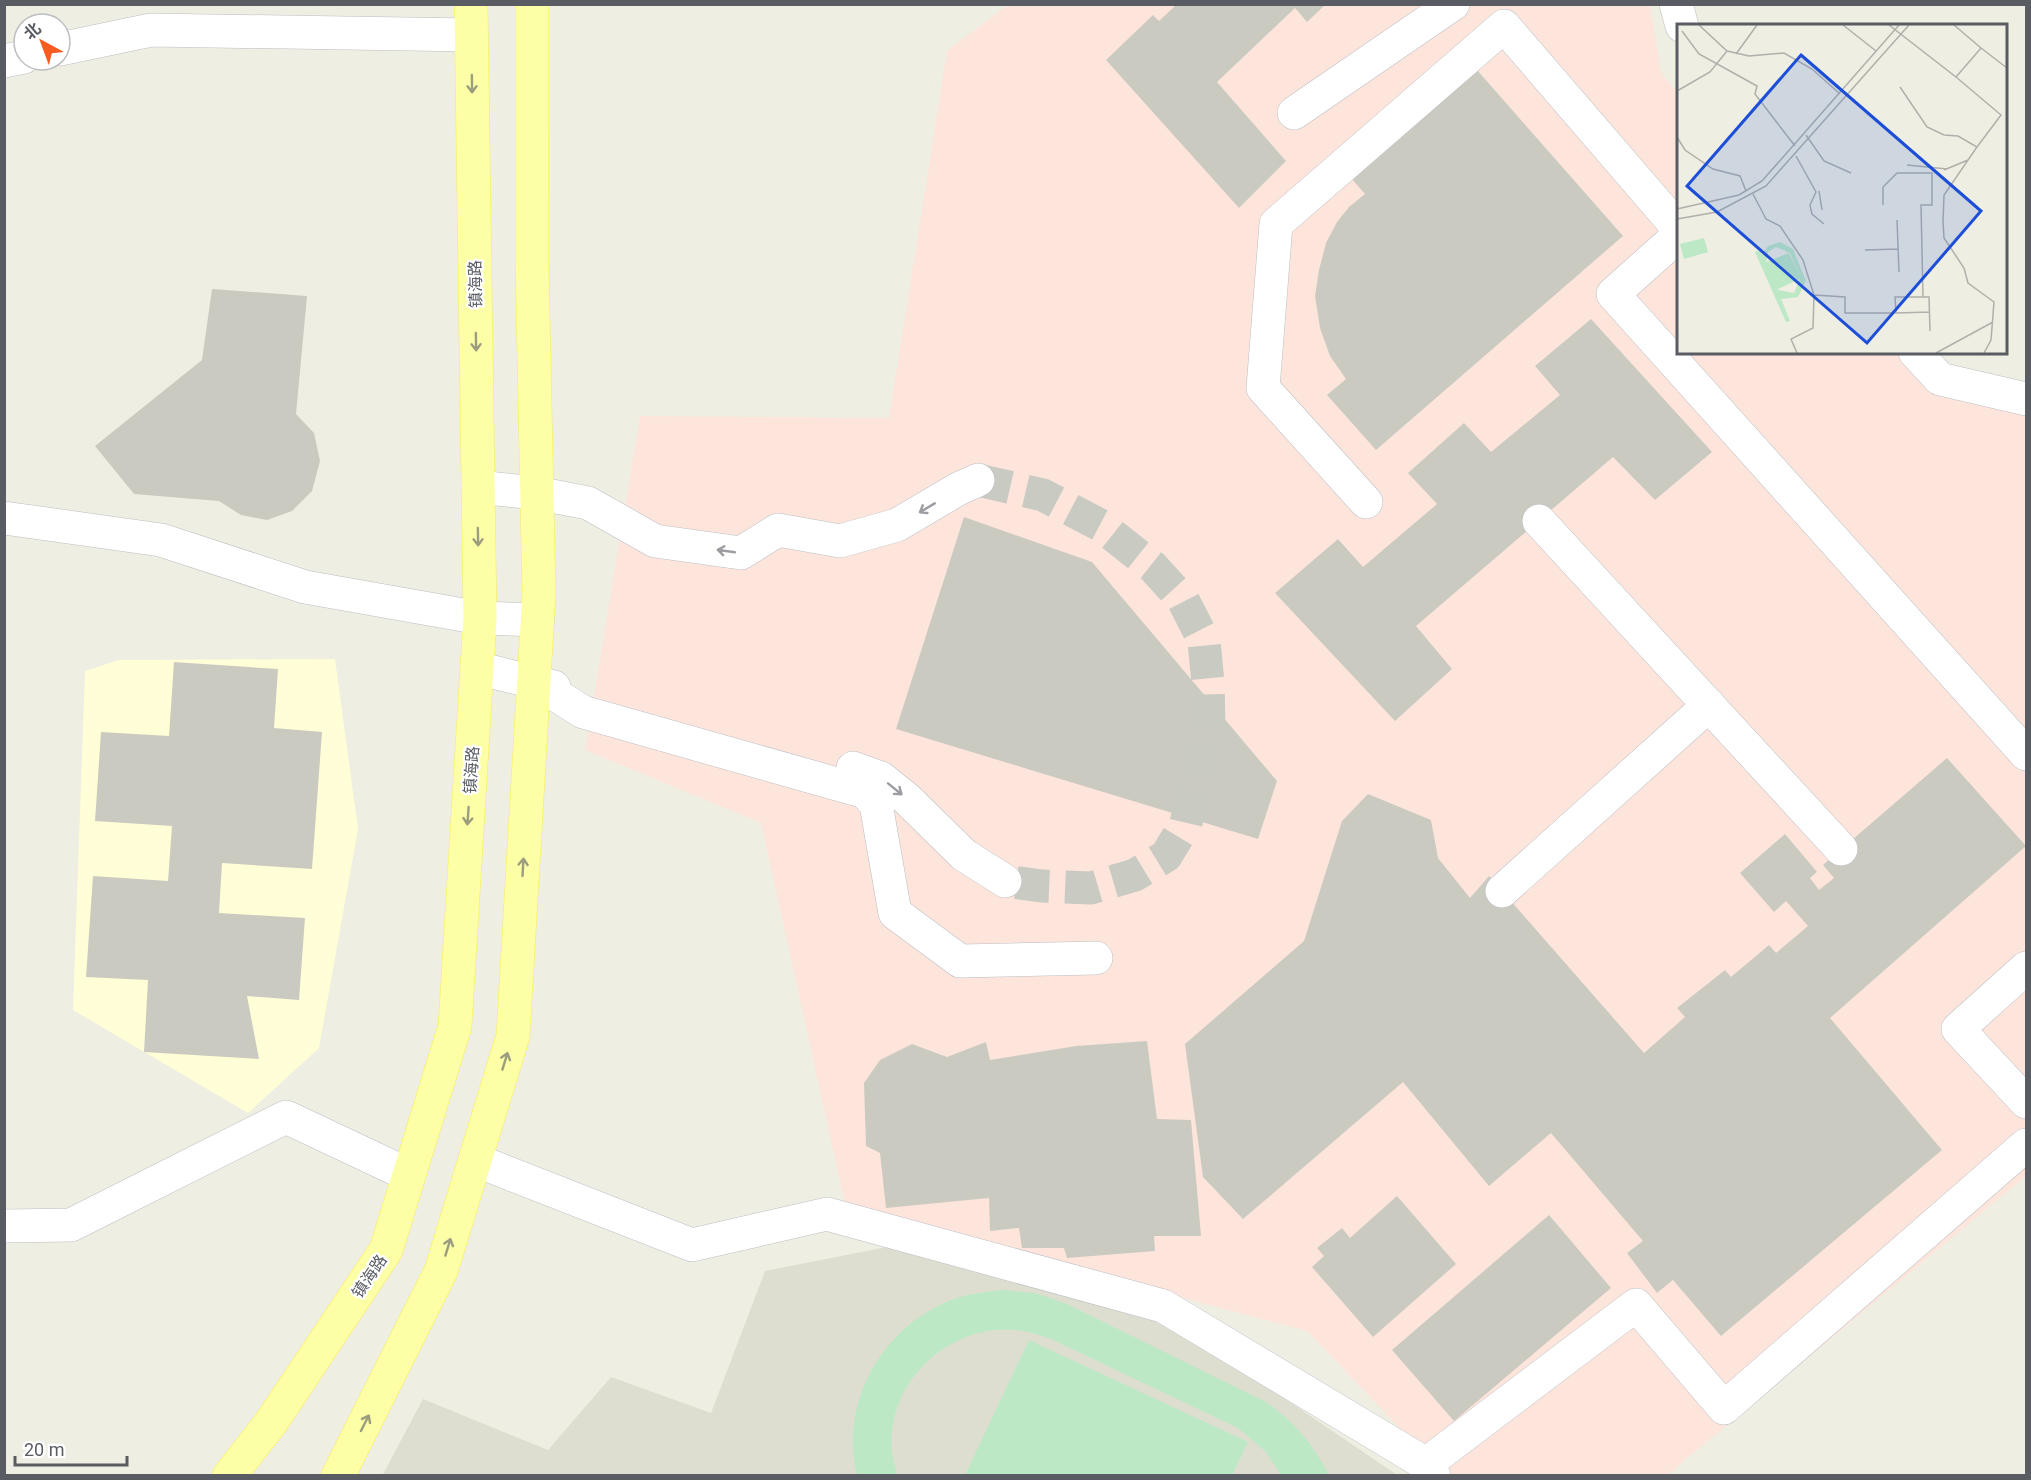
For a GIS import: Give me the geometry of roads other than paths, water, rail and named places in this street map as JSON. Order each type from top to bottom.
[{"type":"main road","points":[[338,1476],[441,1271],[513,1036],[538,620],[532,265],[532,4]]},
{"type":"main road","name":"镇海路","points":[[229,1476],[270,1424],[386,1250],[455,1026],[480,618],[471,20]]},
{"type":"street","points":[[1294,113],[1453,4]]},
{"type":"street","points":[[1676,4],[1681,24]]},
{"type":"street","points":[[1366,502],[1263,388],[1276,224],[1512,15],[1677,227]]},
{"type":"street","points":[[72,46],[151,30],[471,20]]},
{"type":"street","points":[[1677,237],[1613,294],[2026,754]]},
{"type":"street","points":[[1917,354],[1940,379],[2026,399]]},
{"type":"street","points":[[478,487],[588,503],[655,541],[741,553],[778,530],[840,541],[897,525],[958,489],[978,480]]},
{"type":"street","points":[[4,518],[160,540],[305,587],[480,618],[538,620]]},
{"type":"street","points":[[1539,521],[1841,849]]},
{"type":"street","points":[[477,668],[534,681],[699,729],[848,766],[881,778],[964,855],[1005,881]]},
{"type":"street","points":[[534,681],[583,712],[865,792],[876,804],[895,913],[960,961],[1096,958]]},
{"type":"street","points":[[1502,891],[1709,705]]},
{"type":"street","points":[[2026,968],[1958,1029],[2026,1101]]},
{"type":"street","points":[[4,1226],[71,1225],[286,1117],[409,1175]]},
{"type":"street","points":[[475,1160],[692,1245],[827,1214],[1163,1306],[1430,1470],[1636,1305],[1724,1408],[2026,1145]]},
{"type":"tunnel","points":[[978,480],[1043,495],[1100,525],[1153,567],[1183,600],[1204,641],[1208,683],[1209,726],[1186,823],[1166,856],[1135,875],[1091,888],[1042,886],[1005,881]]}]
